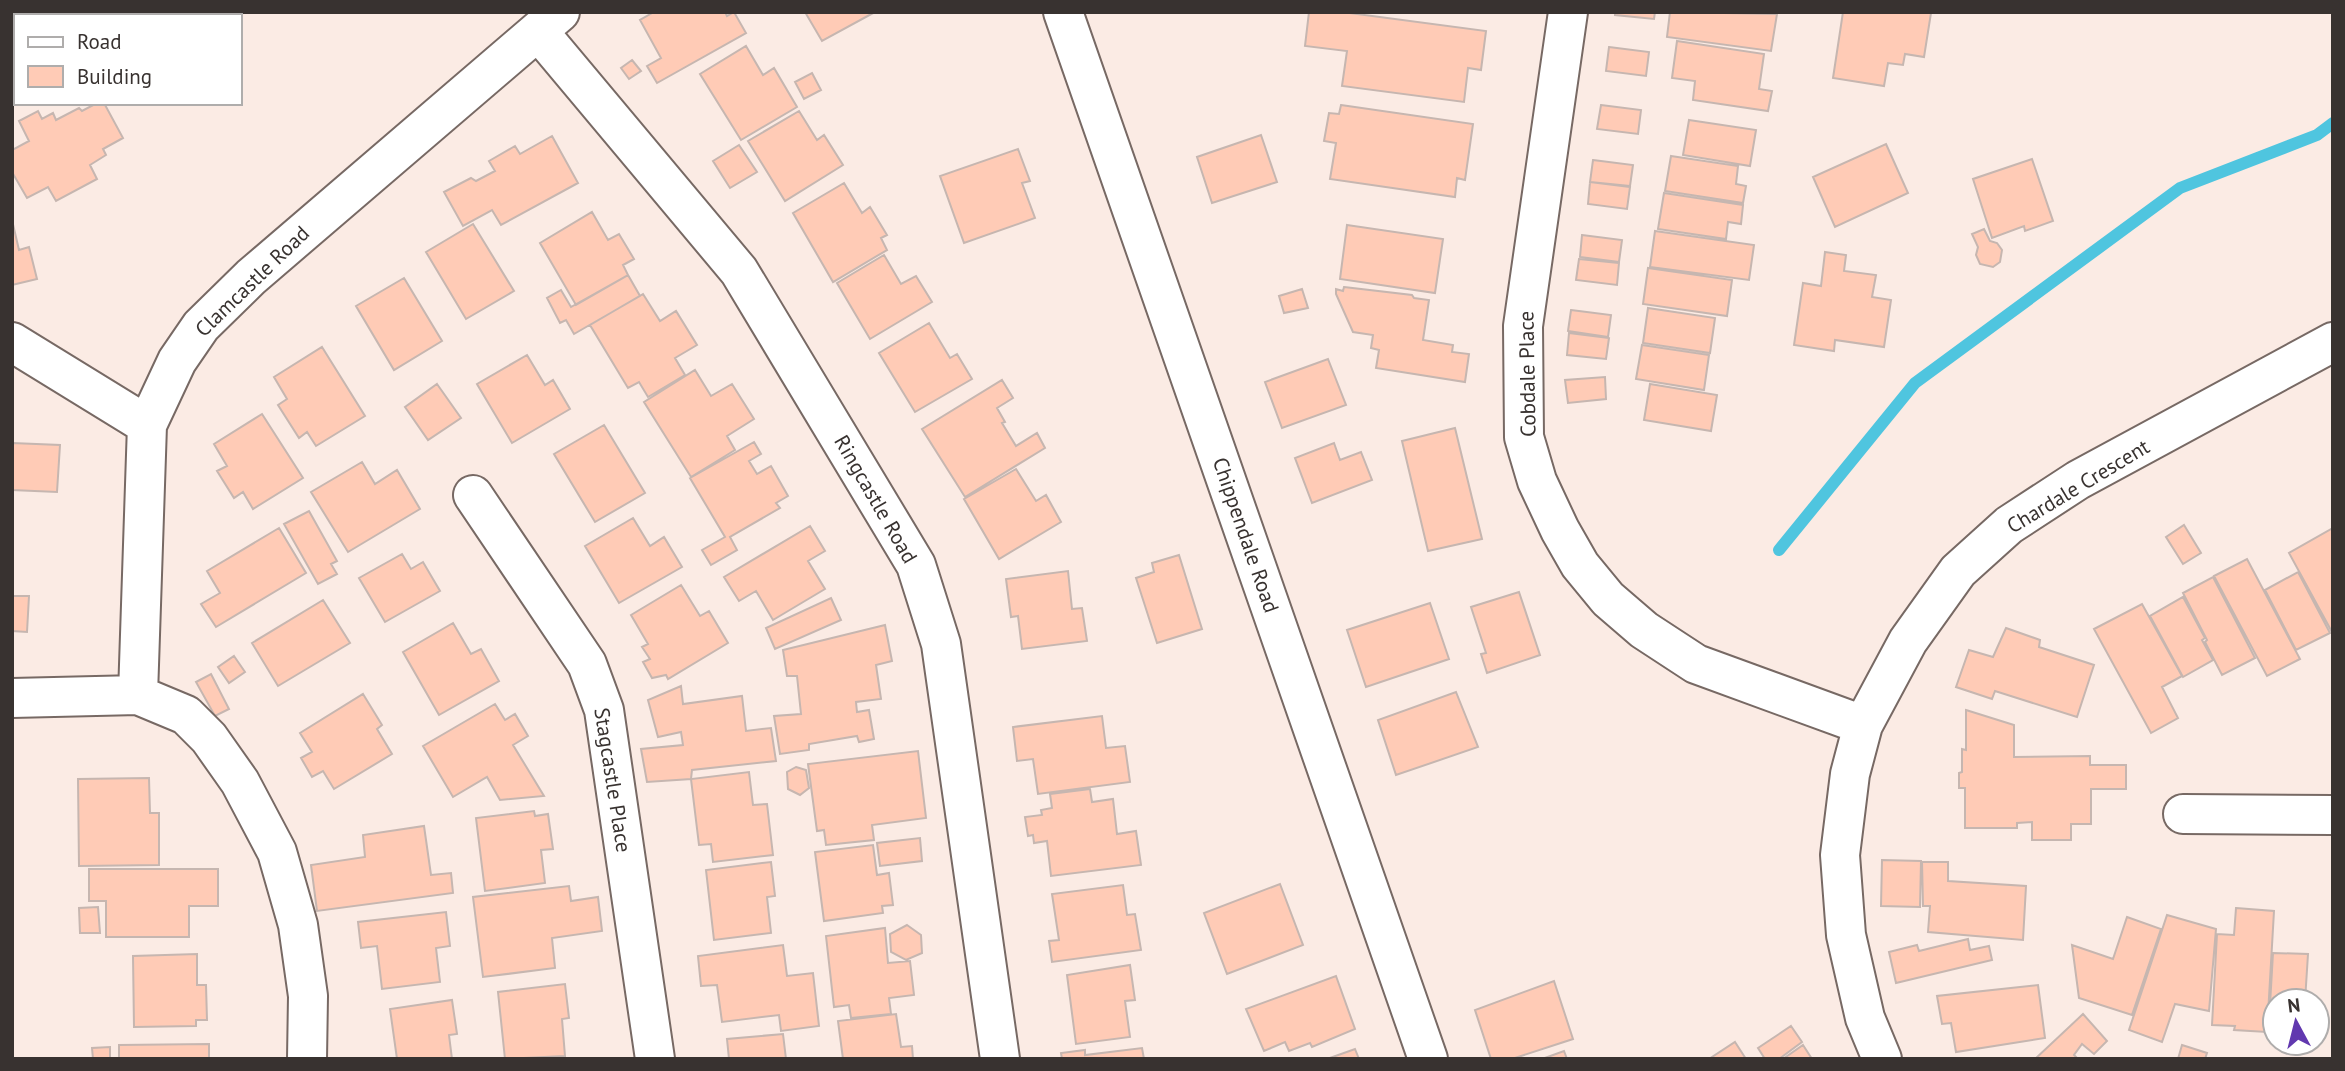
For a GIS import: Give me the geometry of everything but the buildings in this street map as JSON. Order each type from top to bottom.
[{"type":"street","name":"Chippendale Road","points":[[1063,12],[1428,1059]]},
{"type":"street","name":"Cobdale Place","points":[[1568,12],[1523,326],[1524,437],[1537,481],[1580,565],[1608,599],[1644,630],[1696,664],[1863,725]]},
{"type":"street","name":"Clamcastle Road","points":[[138,695],[147,425],[177,361],[201,326],[251,277],[549,22]]},
{"type":"street","name":"Ringcastle Road","points":[[549,22],[739,271],[916,565],[941,644],[1000,1059]]},
{"type":"street","points":[[12,342],[147,425]]},
{"type":"street","name":"Chardale Crescent","points":[[1882,1059],[1865,1018],[1846,935],[1840,855],[1850,774],[1863,725],[1908,641],[1958,572],[2009,525],[2078,480],[2333,342]]},
{"type":"street","name":"Stagcastle Place","points":[[473,495],[587,664],[604,710],[655,1059]]},
{"type":"street","points":[[12,698],[138,695],[186,715],[209,738],[240,782],[277,852],[298,925],[308,996],[307,1059]]},
{"type":"street","points":[[2183,814],[2333,815]]},
{"type":"waterway","points":[[1779,550],[1915,383],[2180,188],[2317,135],[2333,123]]}]
